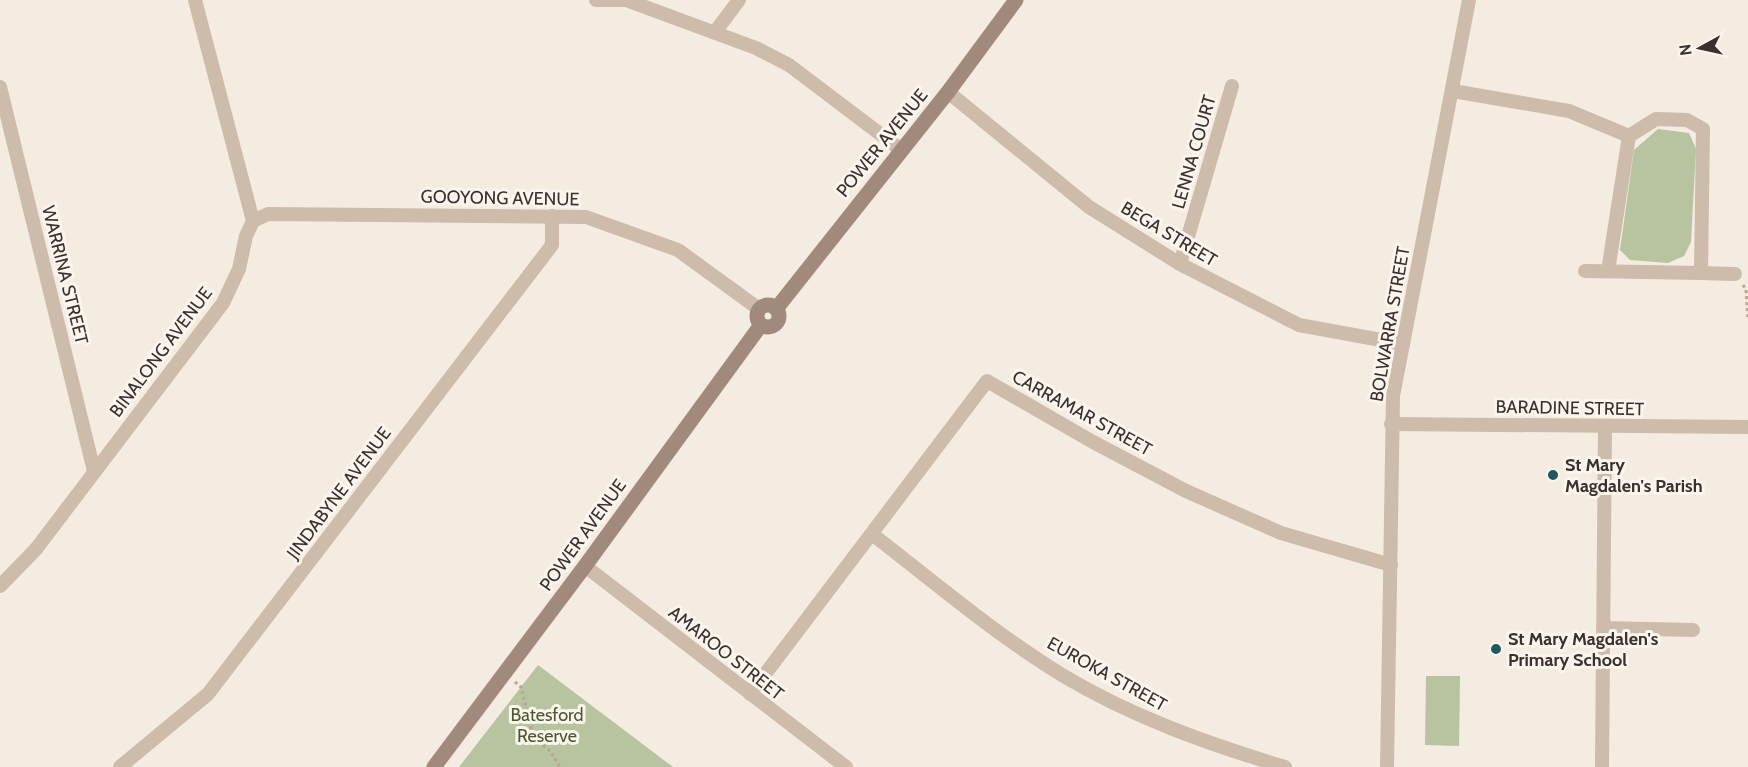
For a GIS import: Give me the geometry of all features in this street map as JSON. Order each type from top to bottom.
[{"type":"street","points":[[195,0],[253,221]]},
{"type":"street","points":[[596,0],[626,0],[756,48],[789,65],[900,149]]},
{"type":"street","points":[[715,32],[739,0]]},
{"type":"street","name":"POWER AVENUE","points":[[776,309],[900,149],[948,92],[1016,0]]},
{"type":"street","name":"BOLWARRA STREET","points":[[1387,767],[1393,396],[1469,0]]},
{"type":"street","name":"LENNA COURT","points":[[1180,264],[1232,86]]},
{"type":"street","name":"WARRINA STREET","points":[[0,87],[94,471]]},
{"type":"street","points":[[1453,91],[1569,111],[1629,136]]},
{"type":"street","name":"BEGA STREET","points":[[948,92],[1089,207],[1180,264],[1299,325],[1402,344]]},
{"type":"street","points":[[1608,271],[1629,136],[1656,119],[1687,120],[1703,129],[1701,273]]},
{"type":"street","name":"GOOYONG AVENUE","points":[[253,221],[268,214],[586,217],[678,250],[759,309]]},
{"type":"street","name":"JINDABYNE AVENUE","points":[[120,767],[208,694],[552,245],[552,216]]},
{"type":"street","name":"BINALONG AVENUE","points":[[0,586],[36,549],[223,303],[239,269],[246,236],[253,221]]},
{"type":"street","points":[[1585,271],[1735,274]]},
{"type":"street","points":[[767,305],[776,309],[779,317],[776,323],[770,327],[761,325],[756,318],[759,309],[767,305]]},
{"type":"street","name":"POWER AVENUE","points":[[434,767],[585,566],[761,325]]},
{"type":"street","name":"CARRAMAR STREET","points":[[750,694],[987,381],[1186,491],[1281,533],[1391,565]]},
{"type":"street","name":"BARADINE STREET","points":[[1391,424],[1748,428]]},
{"type":"street","points":[[1602,767],[1605,426]]},
{"type":"street","name":"EUROKA STREET","points":[[872,534],[972,613],[1062,675],[1147,719],[1224,749],[1285,767]]},
{"type":"street","name":"AMAROO STREET","points":[[585,566],[846,767]]},
{"type":"street","points":[[1604,628],[1693,630]]},
{"type":"path","points":[[1735,274],[1746,290],[1748,319]]},
{"type":"path","points":[[504,674],[521,687],[534,738],[550,751],[560,767]]},
{"type":"green space","points":[[1658,129],[1689,133],[1696,149],[1691,242],[1684,256],[1668,263],[1630,260],[1620,250],[1634,150]]},
{"type":"green space","name":"Batesford Reserve","points":[[538,665],[673,767],[459,767]]},
{"type":"green space","points":[[1426,676],[1460,676],[1459,746],[1425,745]]},
{"type":"place","name":"St Mary Magdalen's Parish","points":[[1553,475]]},
{"type":"place","name":"St Mary Magdalen's Primary School","points":[[1496,649]]}]
